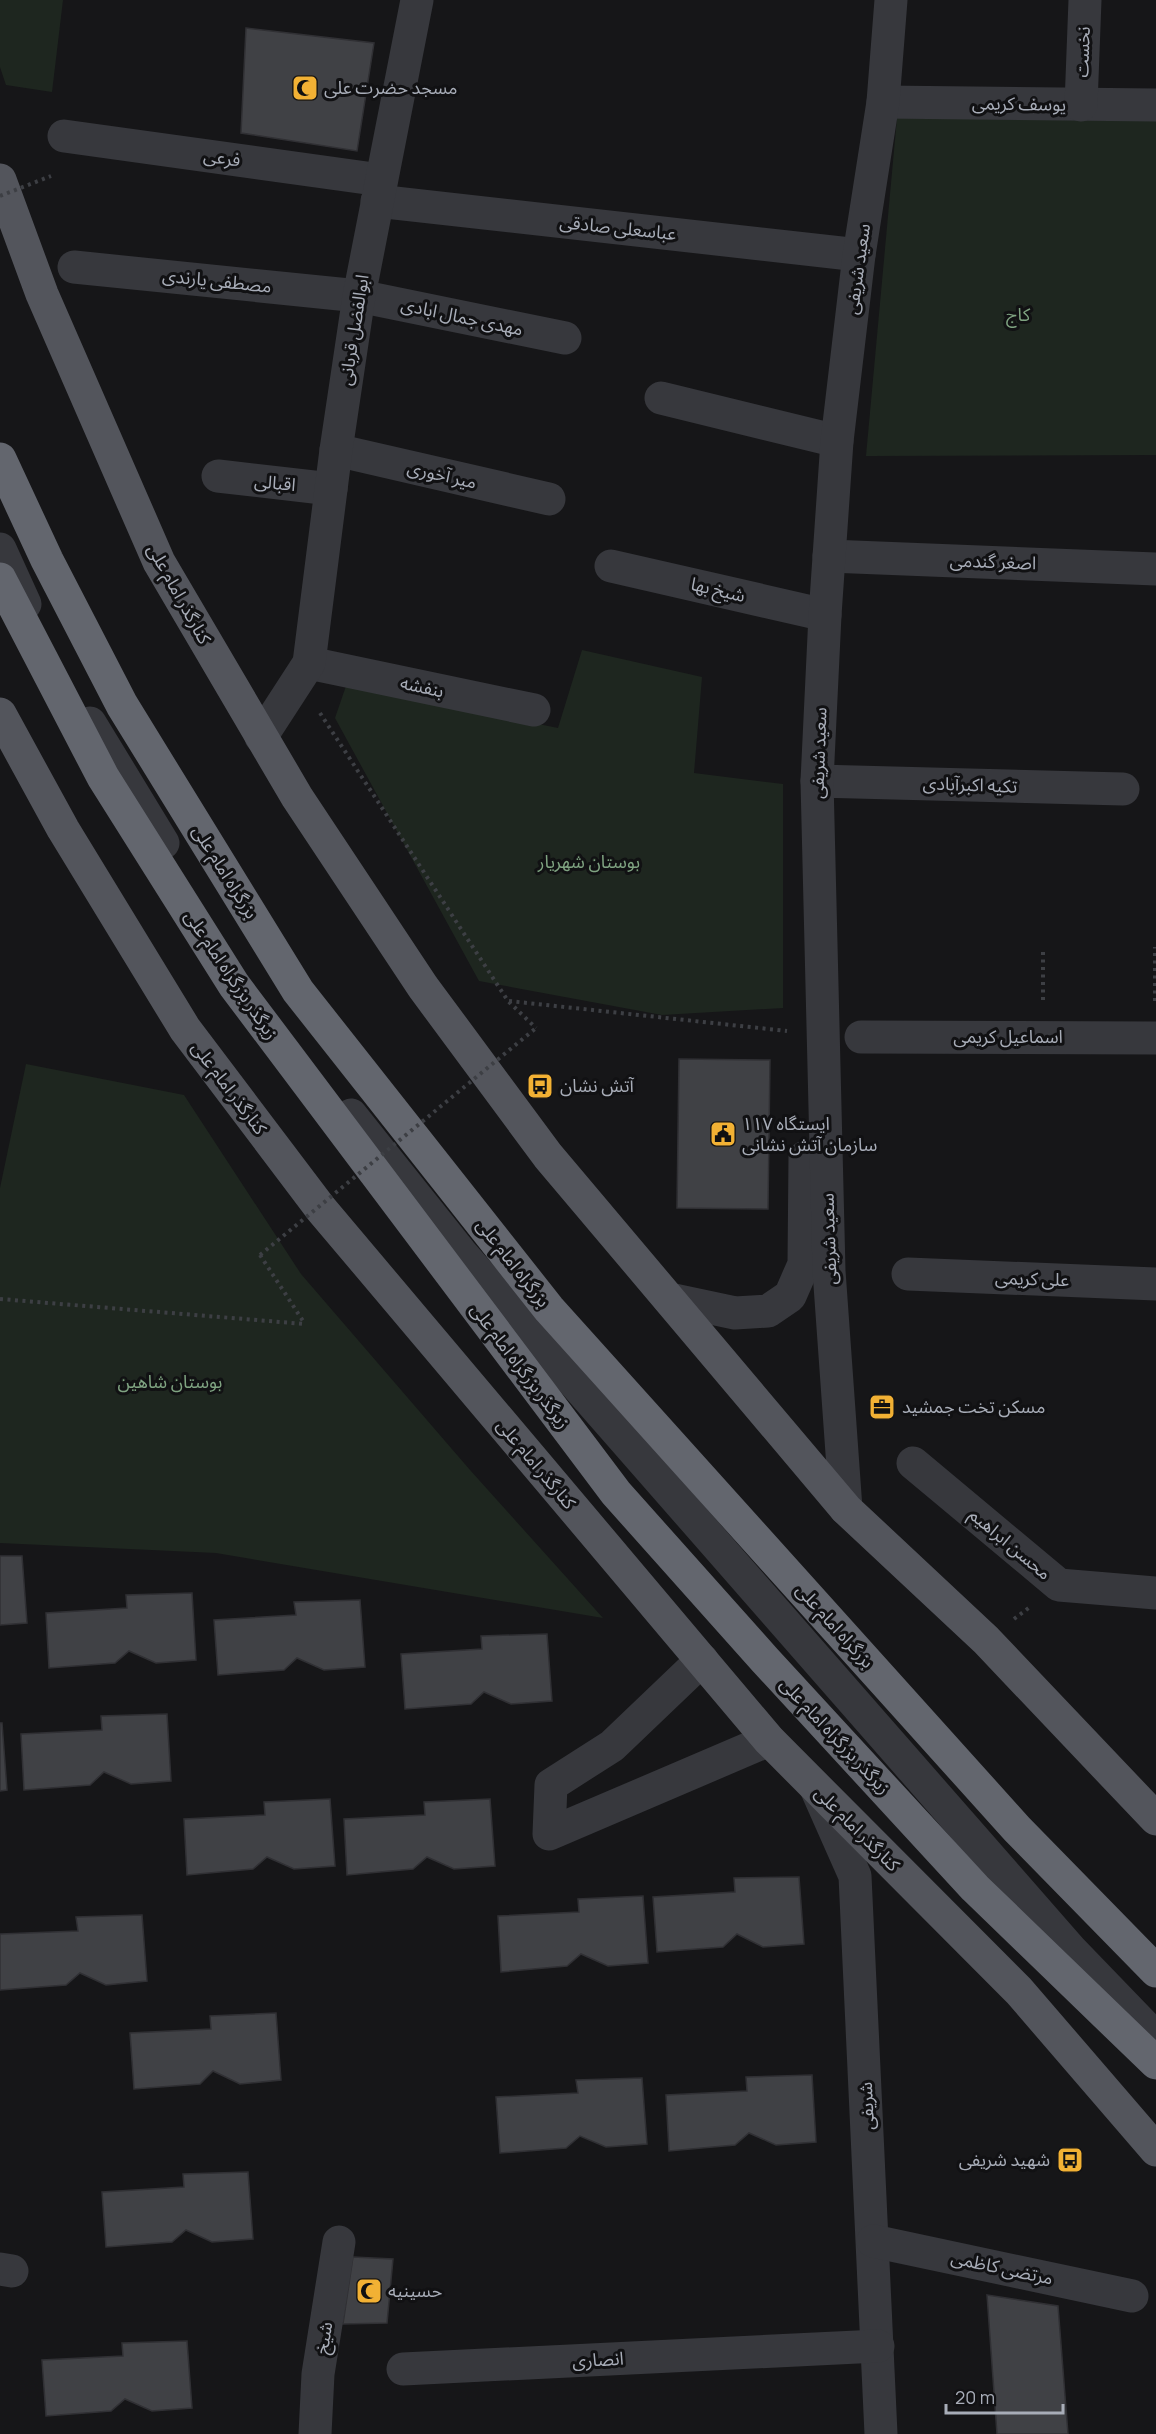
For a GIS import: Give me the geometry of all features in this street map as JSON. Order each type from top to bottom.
[{"type":"highway","name":"بزرگراه امام علی","points":[[0,459],[47,560],[122,705],[298,991],[549,1309],[1017,1829],[1156,1971]]},
{"type":"highway","name":"زیرگذر بزرگراه امام علی","points":[[0,579],[104,777],[234,985],[616,1493],[765,1660],[975,1888],[1156,2063]]},
{"type":"main road","name":"کنارگذر امام علی","points":[[0,180],[42,294],[159,562],[297,797],[423,987],[548,1156],[846,1509],[986,1640],[1156,1819]]},
{"type":"main road","name":"کنارگذر امام علی","points":[[0,714],[63,830],[185,1029],[321,1209],[769,1740],[1019,1991],[1156,2150]]},
{"type":"street","name":"ابوالفضل قربانی","points":[[309,663],[336,450],[359,296],[417,0]]},
{"type":"street","name":"سعید شریفی","points":[[846,1509],[829,1271],[817,781],[837,441],[859,255],[883,102],[891,0]]},
{"type":"street","name":"نخست","points":[[1081,105],[1085,0]]},
{"type":"street","name":"یوسف کریمی","points":[[883,102],[1156,105]]},
{"type":"street","name":"فرعی","points":[[64,136],[379,190]]},
{"type":"street","name":"عباسعلی صادقی","points":[[379,190],[859,255]]},
{"type":"street","name":"مصطفی یارندی","points":[[74,267],[359,296]]},
{"type":"street","name":"مهدی جمال ابادی","points":[[359,296],[565,338]]},
{"type":"street","points":[[661,398],[837,441]]},
{"type":"street","name":"میر آخوری","points":[[336,450],[549,499]]},
{"type":"street","name":"اقبالی","points":[[218,477],[331,489]]},
{"type":"street","points":[[0,549],[15,584],[72,693],[256,996],[460,1253],[1072,1951],[1156,2038]]},
{"type":"street","name":"اصغر گندمی","points":[[829,556],[1156,569]]},
{"type":"street","name":"شیخ بها","points":[[611,566],[825,615]]},
{"type":"street","points":[[261,737],[309,663]]},
{"type":"street","name":"بنفشه","points":[[309,663],[534,710]]},
{"type":"street","name":"تکیه اکبرآبادی","points":[[817,781],[1123,789]]},
{"type":"street","points":[[669,1299],[735,1313],[768,1311],[790,1296],[804,1264],[805,1081],[823,1035]]},
{"type":"street","name":"اسماعیل کریمی","points":[[861,1036],[1156,1038]]},
{"type":"street","name":"علی کریمی","points":[[908,1274],[1156,1284]]},
{"type":"street","name":"محسن ابراهیم","points":[[913,1463],[1059,1585],[1156,1593]]},
{"type":"street","points":[[702,1660],[612,1746],[551,1785],[549,1834],[769,1740]]},
{"type":"street","name":"شریفی","points":[[815,1786],[855,1876],[881,2434]]},
{"type":"street","name":"مرتضی کاظمی","points":[[873,2241],[1132,2296]]},
{"type":"street","name":"شیخ","points":[[315,2434],[318,2374],[339,2242]]},
{"type":"street","name":"انصاری","points":[[403,2370],[878,2346]]},
{"type":"path","points":[[0,196],[51,176]]},
{"type":"path","points":[[0,1299],[305,1324],[260,1255],[536,1028],[508,1001],[312,700],[309,663]]},
{"type":"path","points":[[1155,947],[1156,1038]]},
{"type":"path","points":[[1043,952],[1044,1036]]},
{"type":"path","points":[[508,1001],[823,1035]]},
{"type":"path","points":[[986,1640],[1059,1585]]},
{"type":"green space","points":[[0,0],[63,0],[52,92],[6,85],[0,67]]},
{"type":"green space","name":"کاج","points":[[897,118],[1156,121],[1156,455],[866,456]]},
{"type":"green space","name":"بوستان شهریار","points":[[582,650],[702,677],[694,773],[783,784],[783,1008],[662,1015],[479,981],[335,718],[346,686],[558,728]]},
{"type":"green space","name":"بوستان شاهین","points":[[26,1064],[184,1095],[301,1274],[470,1470],[603,1618],[216,1553],[0,1543],[0,1188]]},
{"type":"building","name":"مسجد حضرت علی","points":[[246,28],[374,43],[357,151],[241,133]]},
{"type":"building","name":"ایستگاه ۱۱۷ سازمان آتش نشانی","points":[[679,1059],[770,1060],[768,1209],[677,1208]]},
{"type":"building","points":[[0,1556],[22,1556],[27,1623],[0,1625]]},
{"type":"building","points":[[192,1593],[196,1660],[156,1663],[129,1651],[115,1663],[49,1668],[46,1613],[127,1608],[126,1595]]},
{"type":"building","points":[[360,1600],[365,1667],[324,1670],[297,1658],[284,1670],[218,1675],[214,1620],[296,1615],[294,1602]]},
{"type":"building","points":[[547,1634],[552,1701],[511,1704],[484,1692],[471,1704],[405,1709],[401,1654],[482,1649],[481,1636]]},
{"type":"building","points":[[167,1714],[171,1781],[131,1784],[104,1772],[90,1785],[24,1790],[21,1734],[102,1730],[101,1716]]},
{"type":"building","points":[[0,1723],[2,1723],[7,1790],[0,1791]]},
{"type":"building","points":[[330,1799],[335,1866],[294,1869],[267,1857],[253,1869],[187,1875],[184,1819],[265,1815],[264,1802]]},
{"type":"building","points":[[490,1799],[495,1866],[454,1869],[427,1857],[413,1869],[347,1875],[344,1819],[425,1815],[424,1802]]},
{"type":"building","points":[[799,1877],[804,1944],[763,1947],[737,1934],[723,1947],[657,1952],[653,1897],[735,1892],[734,1878]]},
{"type":"building","points":[[643,1896],[648,1963],[608,1966],[581,1954],[567,1966],[501,1972],[498,1916],[579,1912],[578,1899]]},
{"type":"building","points":[[142,1915],[147,1981],[106,1985],[80,1973],[66,1985],[0,1990],[0,1934],[78,1931],[76,1917]]},
{"type":"building","points":[[276,2013],[281,2080],[240,2084],[213,2071],[200,2084],[134,2089],[130,2033],[211,2029],[210,2016]]},
{"type":"building","points":[[812,2075],[816,2142],[776,2145],[749,2133],[735,2145],[669,2151],[666,2095],[747,2091],[746,2077]]},
{"type":"building","points":[[642,2078],[647,2144],[606,2147],[580,2136],[566,2148],[500,2153],[496,2097],[578,2093],[576,2080]]},
{"type":"building","points":[[248,2172],[253,2239],[212,2242],[186,2230],[172,2242],[106,2247],[102,2192],[184,2187],[183,2174]]},
{"type":"building","name":"حسینیه","points":[[353,2257],[393,2259],[387,2323],[343,2324]]},
{"type":"building","points":[[987,2295],[1058,2306],[1068,2434],[997,2434]]},
{"type":"building","points":[[187,2341],[192,2408],[152,2411],[125,2399],[111,2411],[46,2416],[42,2360],[123,2356],[122,2343]]},
{"type":"place","name":"مسجد حضرت علی","points":[[305,88]]},
{"type":"place","name":"آتش نشان","points":[[540,1086]]},
{"type":"place","name":"ایستگاه ۱۱۷ سازمان آتش نشانی","points":[[723,1134]]},
{"type":"place","name":"مسکن تخت جمشید","points":[[882,1407]]},
{"type":"place","name":"شهید شریفی","points":[[1070,2160]]},
{"type":"place","name":"حسینیه","points":[[369,2291]]}]
